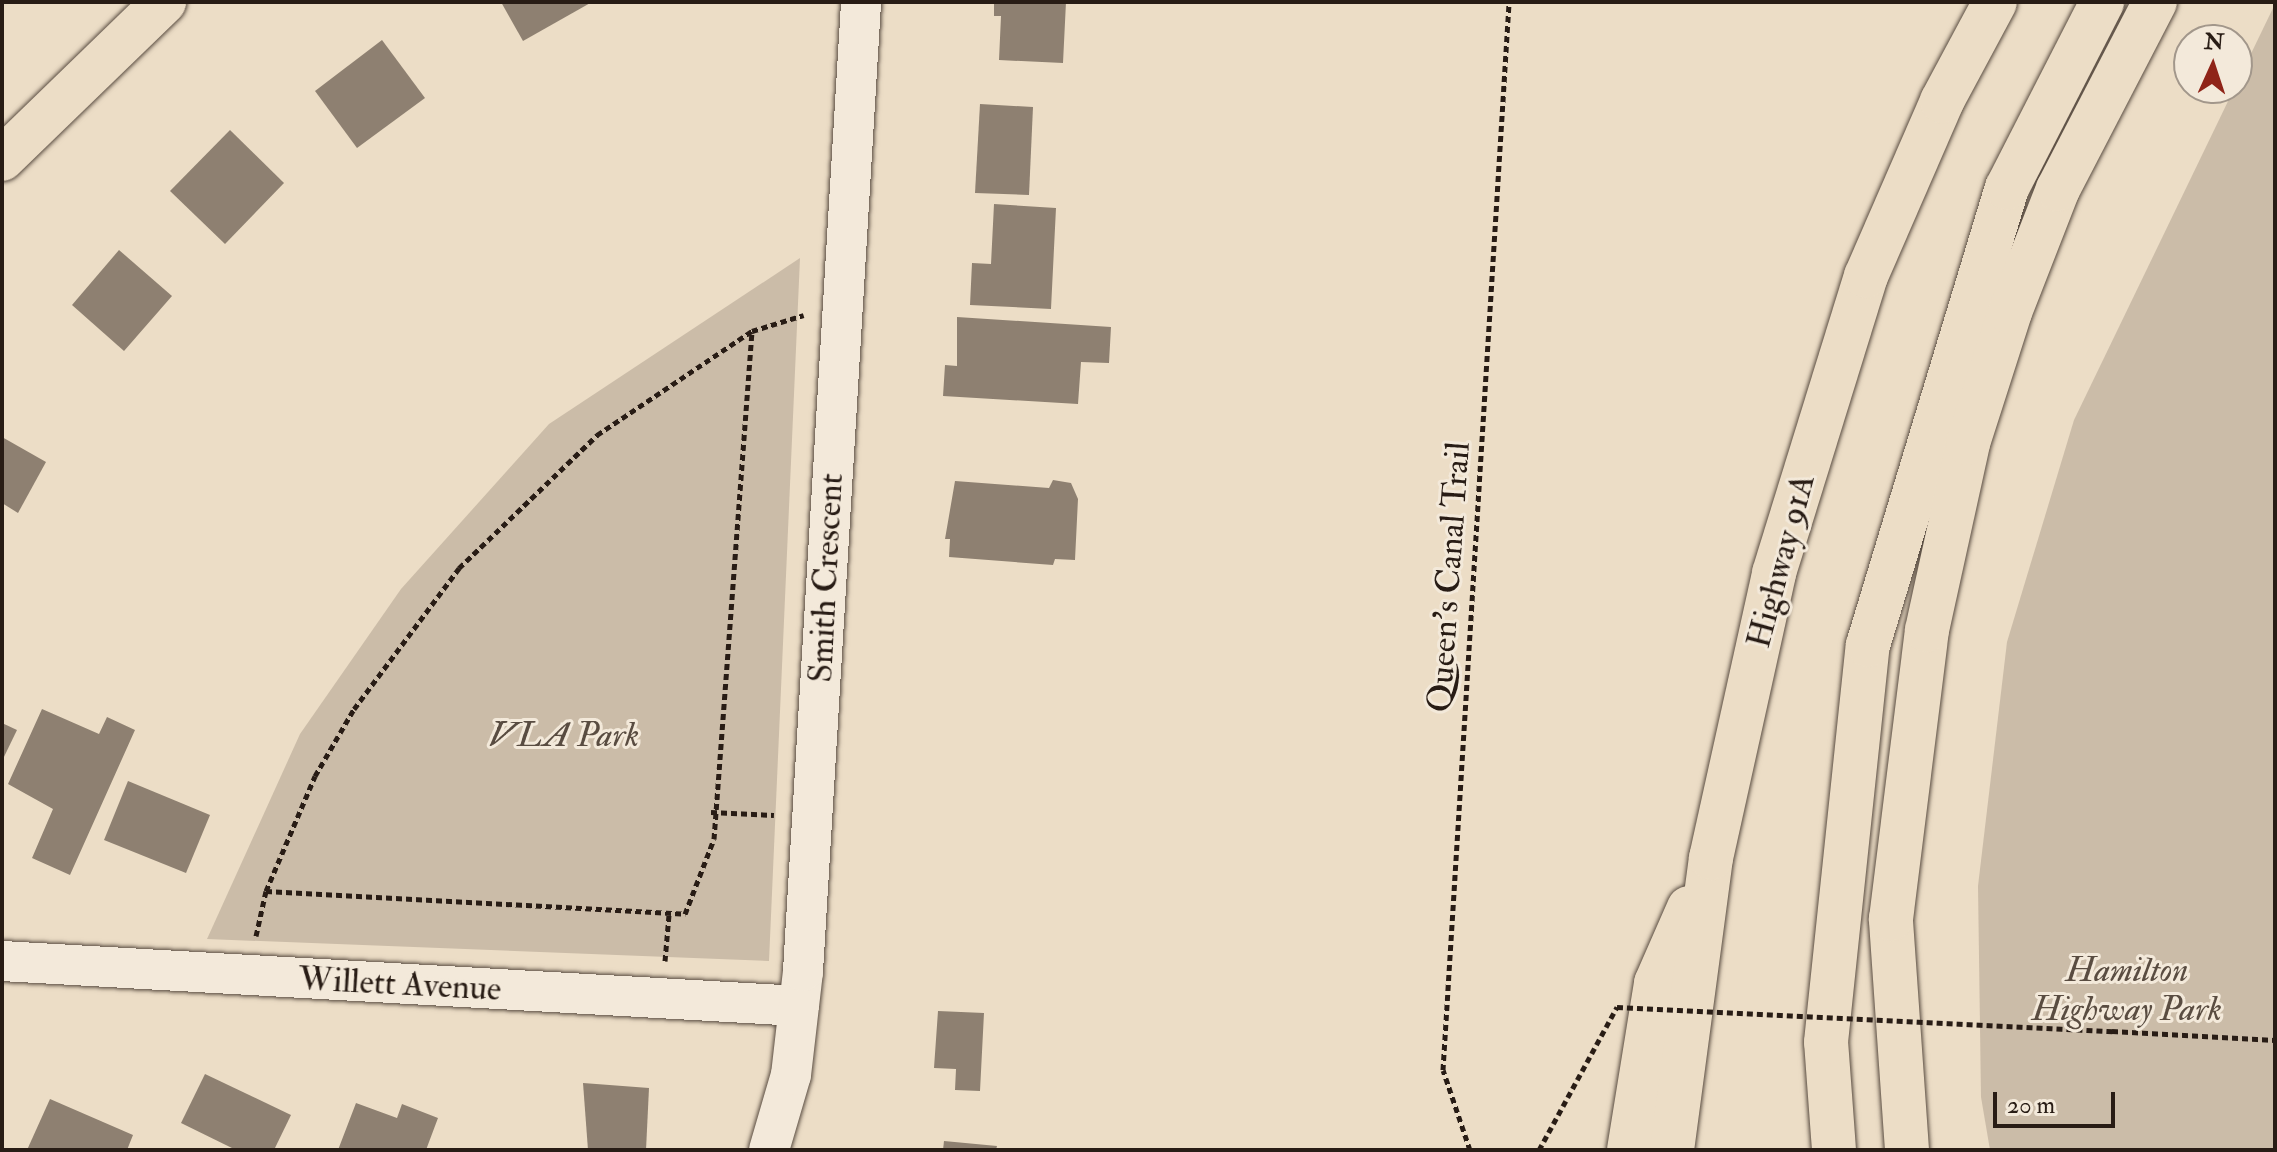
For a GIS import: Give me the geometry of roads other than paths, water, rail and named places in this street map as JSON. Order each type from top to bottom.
[{"type":"main road","points":[[2,159],[164,2]]},
{"type":"main road","name":"Highway 91A","points":[[1672,1150],[1711,858],[1774,573],[1866,276],[1942,101],[1995,2]]},
{"type":"main road","points":[[1834,1150],[1826,1042],[1868,645],[2007,188],[2102,2]]},
{"type":"main road","points":[[1907,1150],[1891,919],[1927,630],[1968,443],[2010,312],[2058,189],[2155,2]]},
{"type":"main road","points":[[1629,1150],[1656,983],[1711,858]]},
{"type":"street","name":"Smith Crescent","points":[[769,1150],[786,1102],[799,1006],[861,2]]},
{"type":"street","name":"Willett Avenue","points":[[2,961],[799,1006]]},
{"type":"park label","name":"VLA Park","points":[[564,736]]},
{"type":"park label","name":"Hamilton Highway Park","points":[[2127,990]]}]
